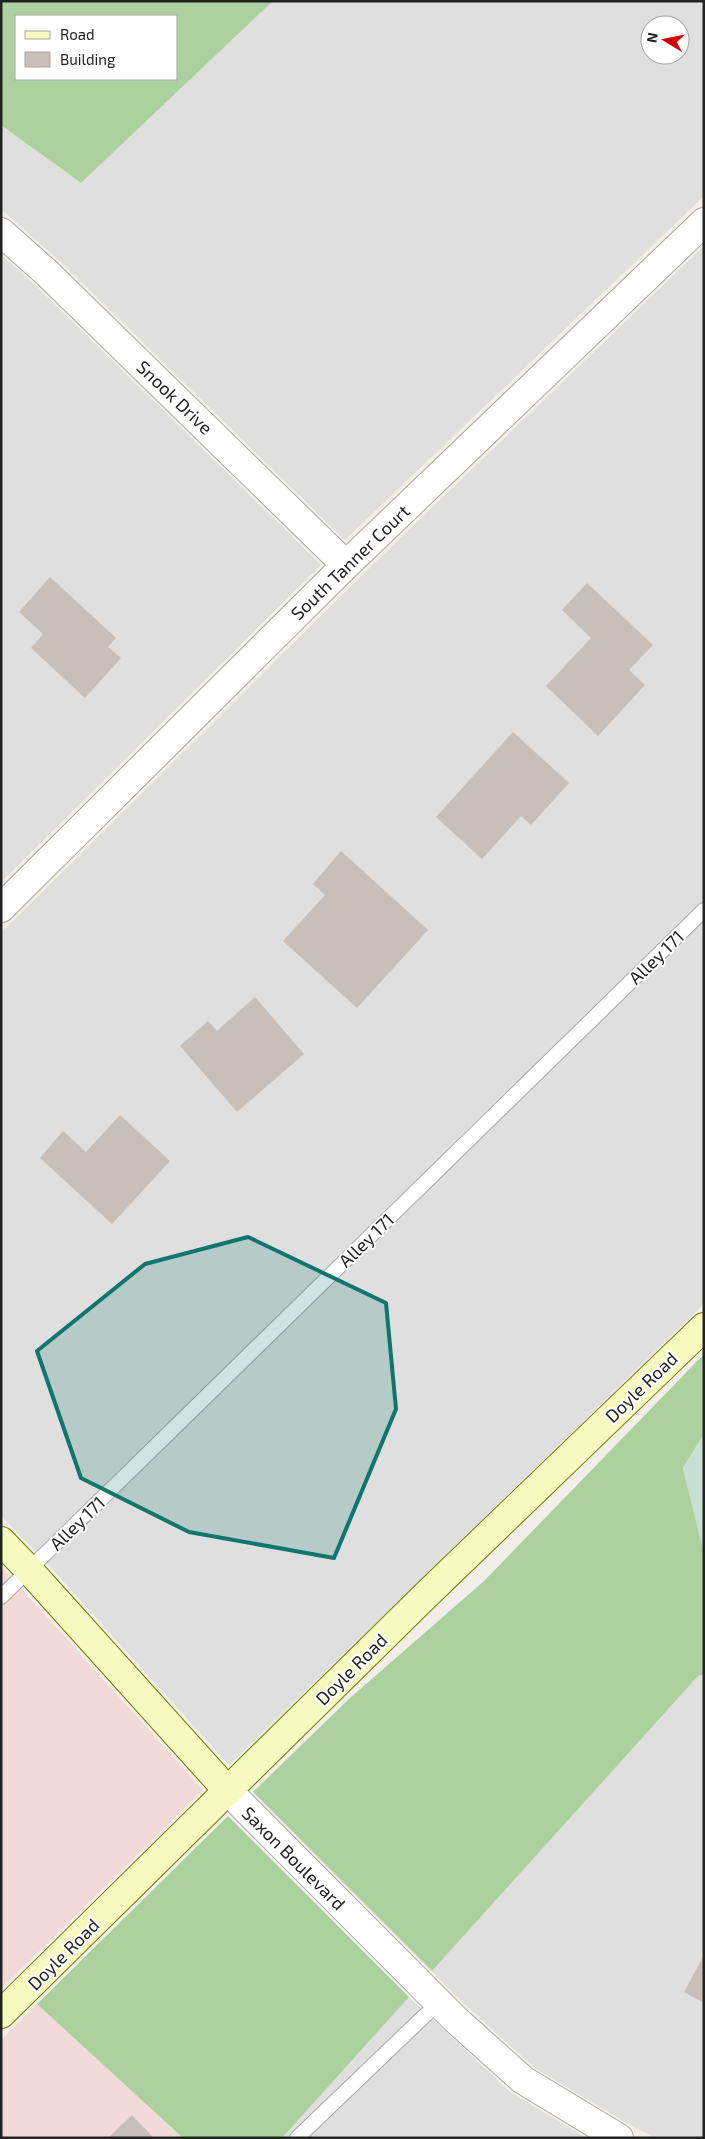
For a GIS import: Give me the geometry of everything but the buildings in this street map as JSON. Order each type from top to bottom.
[{"type":"main road","name":"Doyle Road","points":[[1,2014],[424,1597],[704,1327]]},
{"type":"main road","name":"Saxon Boulevard","points":[[1,1541],[228,1791]]},
{"type":"street","name":"South Tanner Court","points":[[1,908],[346,565],[704,222]]},
{"type":"street","name":"Snook Drive","points":[[1,232],[54,280],[346,565]]},
{"type":"street","name":"Saxon Boulevard","points":[[228,1791],[438,2002],[523,2080],[619,2138]]},
{"type":"lane","name":"Alley 171","points":[[1,1597],[704,910]]},
{"type":"lane","points":[[297,2138],[438,2002]]},
{"type":"highlighted area","points":[[248,1237],[386,1303],[396,1409],[334,1558],[189,1532],[81,1478],[37,1351],[145,1264]]},
{"type":"shaded area","points":[[273,1],[704,1],[704,196],[345,540],[61,262],[1,209],[1,125],[81,183]]},
{"type":"shaded area","points":[[704,246],[704,1304],[229,1765],[43,1559],[1,1516],[1,933],[360,577]]},
{"type":"shaded area","points":[[1,255],[34,284],[321,565],[1,882]]},
{"type":"shaded area","points":[[1,1566],[203,1790],[1,1989]]},
{"type":"shaded area","points":[[699,1675],[704,1675],[704,2138],[656,2138],[632,2126],[535,2068],[469,2008],[432,1971]]},
{"type":"shaded area","points":[[409,1997],[510,2092],[586,2138],[282,2138]]},
{"type":"shaded area","points":[[37,2004],[183,2138],[1,2138],[1,2040]]},
{"type":"green space","points":[[1,1],[273,1],[81,183],[1,125]]},
{"type":"green space","points":[[704,1354],[704,1434],[683,1468],[704,1552],[704,1675],[699,1675],[432,1971],[253,1792],[350,1698],[484,1581]]},
{"type":"green space","points":[[704,1434],[704,1552],[683,1468]]},
{"type":"green space","points":[[228,1816],[409,1997],[282,2138],[183,2138],[37,2004]]}]
